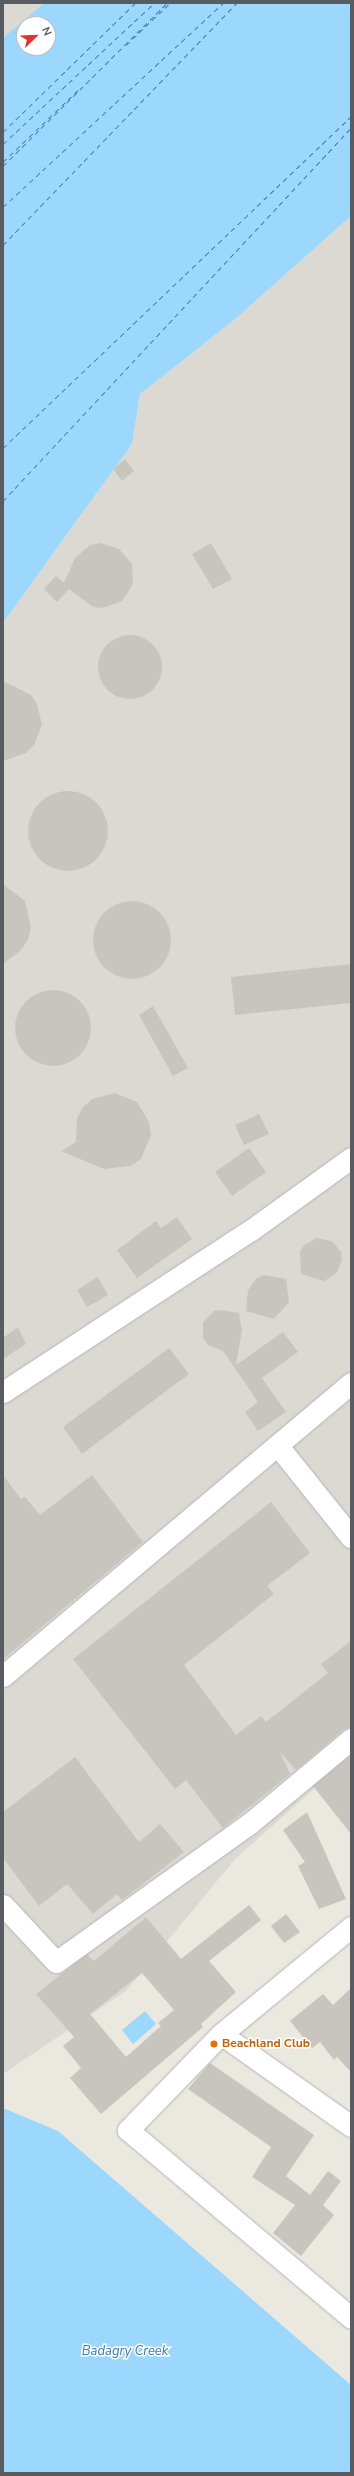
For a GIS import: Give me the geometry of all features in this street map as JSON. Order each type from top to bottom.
[{"type":"lane","points":[[3,1392],[251,1230],[351,1158]]},
{"type":"lane","points":[[3,1676],[351,1383]]},
{"type":"lane","points":[[278,1446],[351,1538]]},
{"type":"lane","points":[[3,1905],[56,1962],[248,1824],[351,1739]]},
{"type":"lane","points":[[351,1927],[221,2034],[128,2130],[351,2318]]},
{"type":"lane","points":[[221,2034],[351,2126]]},
{"type":"shaded area","points":[[3,3],[44,3],[29,16],[16,16],[16,27],[3,38]]},
{"type":"shaded area","points":[[351,216],[351,1756],[236,1858],[126,1991],[3,2074],[3,623],[132,444],[140,394],[234,320]]},
{"type":"water","points":[[44,3],[351,3],[351,216],[234,320],[140,394],[132,444],[3,623],[3,38],[16,27],[16,56],[56,56],[56,16],[29,16]]},
{"type":"water","points":[[145,2011],[156,2024],[133,2044],[122,2030]]},
{"type":"water","name":"Badagry Creek","points":[[3,2108],[58,2131],[351,2385],[351,2473],[3,2473]]},
{"type":"building","points":[[125,459],[134,471],[122,481],[113,469]]},
{"type":"building","points":[[100,543],[119,549],[132,564],[133,584],[122,601],[103,608],[93,607],[69,589],[57,602],[44,589],[56,576],[64,583],[75,558],[90,545]]},
{"type":"building","points":[[211,543],[232,579],[213,589],[192,554]]},
{"type":"building","points":[[130,635],[148,641],[156,649],[162,667],[156,685],[148,693],[130,699],[112,693],[104,685],[98,667],[104,649],[112,641]]},
{"type":"building","points":[[3,681],[31,695],[37,704],[42,725],[34,745],[26,753],[3,761]]},
{"type":"building","points":[[68,791],[83,794],[96,803],[105,816],[108,831],[105,846],[96,859],[83,868],[68,871],[53,868],[40,859],[31,846],[28,831],[31,816],[40,803],[53,794]]},
{"type":"building","points":[[3,884],[25,901],[31,927],[28,940],[20,951],[3,964]]},
{"type":"building","points":[[132,901],[147,904],[160,912],[168,925],[171,940],[168,955],[160,968],[147,976],[132,979],[117,976],[104,968],[96,955],[93,940],[96,925],[104,912],[117,904]]},
{"type":"building","points":[[351,964],[351,1003],[235,1015],[231,977]]},
{"type":"building","points":[[53,990],[68,993],[80,1001],[88,1013],[91,1028],[88,1043],[80,1055],[68,1063],[53,1066],[38,1063],[26,1055],[18,1043],[15,1028],[18,1013],[26,1001],[38,993]]},
{"type":"building","points":[[153,1006],[188,1068],[173,1076],[139,1015]]},
{"type":"building","points":[[115,1093],[137,1102],[149,1122],[151,1135],[141,1159],[130,1166],[104,1169],[61,1151],[76,1142],[77,1118],[83,1107],[92,1099]]},
{"type":"building","points":[[259,1114],[269,1134],[244,1145],[235,1125]]},
{"type":"building","points":[[249,1148],[266,1172],[232,1196],[215,1172]]},
{"type":"building","points":[[177,1217],[192,1239],[137,1278],[117,1250],[156,1221],[161,1228]]},
{"type":"building","points":[[317,1238],[332,1241],[341,1252],[342,1260],[336,1274],[324,1281],[301,1274],[300,1252],[304,1245]]},
{"type":"building","points":[[264,1275],[286,1279],[289,1302],[274,1319],[246,1311],[248,1290],[257,1278]]},
{"type":"building","points":[[98,1277],[108,1295],[87,1307],[77,1290]]},
{"type":"building","points":[[222,1310],[239,1313],[242,1330],[236,1365],[283,1332],[298,1352],[262,1378],[286,1412],[258,1431],[245,1412],[258,1402],[223,1351],[208,1345],[203,1338],[203,1322],[214,1311]]},
{"type":"building","points":[[18,1327],[26,1344],[3,1359],[3,1338]]},
{"type":"building","points":[[169,1348],[189,1374],[82,1454],[63,1427]]},
{"type":"building","points":[[3,1475],[21,1499],[25,1497],[40,1515],[92,1475],[143,1542],[3,1659]]},
{"type":"building","points":[[271,1502],[310,1553],[267,1586],[274,1594],[184,1665],[236,1735],[261,1716],[266,1722],[328,1673],[321,1664],[351,1641],[351,1727],[343,1730],[296,1770],[280,1752],[290,1774],[223,1828],[186,1780],[175,1789],[73,1659]]},
{"type":"building","points":[[351,1755],[351,1834],[313,1786]]},
{"type":"building","points":[[75,1757],[139,1842],[160,1824],[184,1852],[122,1900],[117,1894],[93,1914],[67,1884],[39,1906],[3,1858],[3,1812]]},
{"type":"building","points":[[307,1812],[346,1899],[319,1909],[298,1866],[305,1862],[283,1830]]},
{"type":"building","points":[[249,1905],[261,1920],[209,1961],[236,1992],[201,2024],[203,2027],[101,2114],[70,2078],[81,2068],[63,2046],[74,2037],[36,1994],[87,1954],[94,1961],[146,1917],[181,1959]],"holes":[[[142,1973],[174,2010],[158,2023],[161,2026],[126,2057],[90,2014]]]},
{"type":"building","points":[[286,1914],[300,1932],[284,1943],[271,1926]]},
{"type":"building","points":[[351,1988],[351,2072],[337,2057],[334,2060],[320,2042],[312,2048],[290,2021],[323,1994],[333,2005]]},
{"type":"building","points":[[210,2063],[314,2135],[286,2176],[310,2195],[328,2171],[341,2181],[323,2205],[334,2215],[301,2256],[273,2233],[295,2205],[252,2177],[271,2147],[188,2089]]},
{"type":"ferry route","points":[[3,132],[135,3]]},
{"type":"ferry route","points":[[3,144],[154,3]]},
{"type":"ferry route","points":[[3,166],[167,3]]},
{"type":"ferry route","points":[[126,45],[170,3]]},
{"type":"ferry route","points":[[3,207],[223,3]]},
{"type":"ferry route","points":[[3,245],[237,3]]},
{"type":"ferry route","points":[[3,162],[78,90]]},
{"type":"ferry route","points":[[3,448],[351,117]]},
{"type":"ferry route","points":[[3,501],[351,128]]},
{"type":"place","name":"Beachland Club","points":[[214,2044]]}]
